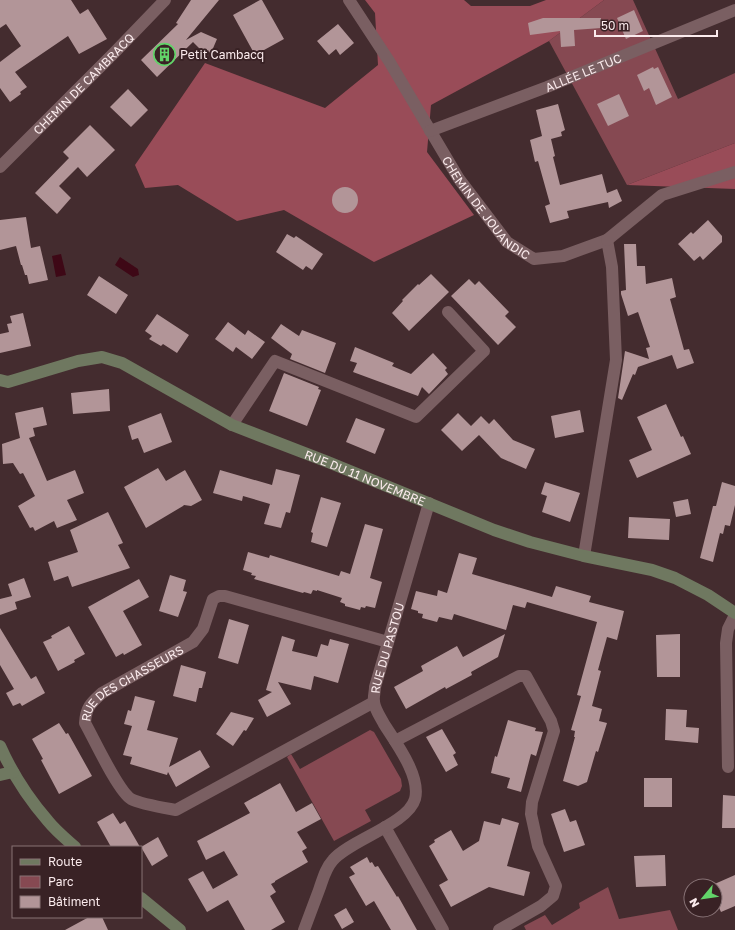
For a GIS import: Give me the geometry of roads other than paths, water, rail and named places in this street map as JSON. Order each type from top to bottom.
[{"type":"street","name":"CHEMIN DE CAMBRACQ","points":[[0,166],[165,0]]},
{"type":"street","name":"CHEMIN DE JOUANDIC","points":[[349,0],[469,192],[507,242],[534,259],[563,256],[607,240],[662,195],[735,172]]},
{"type":"street","name":"ALLÉE LE TUC","points":[[430,131],[547,87],[735,10]]},
{"type":"street","points":[[584,556],[616,360],[612,267],[607,240]]},
{"type":"street","points":[[232,425],[275,361],[416,417],[484,351],[448,312]]},
{"type":"street","name":"RUE DU 11 NOVEMBRE","points":[[0,380],[8,382],[78,361],[102,358],[122,363],[232,425],[494,530],[530,542],[584,556],[652,570],[675,578],[708,595],[735,614]]},
{"type":"street","name":"RUE DU PASTOU","points":[[304,930],[324,872],[333,860],[344,851],[406,813],[415,800],[416,787],[414,777],[379,716],[374,702],[375,687],[428,503]]},
{"type":"street","name":"RUE DES CHASSEURS","points":[[374,702],[176,810],[157,807],[131,799],[121,790],[86,723],[86,713],[91,702],[102,693],[193,642],[203,629],[213,599],[219,596],[225,596],[388,642]]},
{"type":"street","points":[[728,767],[726,643],[728,629],[735,614]]},
{"type":"street","points":[[395,742],[519,676],[526,676],[551,721],[554,731],[532,802],[531,814],[538,846],[556,886],[553,896],[541,906],[499,930]]},
{"type":"street","points":[[0,746],[12,772],[30,799],[49,822],[75,846]]},
{"type":"street","points":[[0,776],[12,772]]},
{"type":"street","points":[[385,827],[443,930]]},
{"type":"street","points":[[142,899],[180,930]]},
{"type":"place","name":"Petit Cambacq","points":[[164,54]]}]
